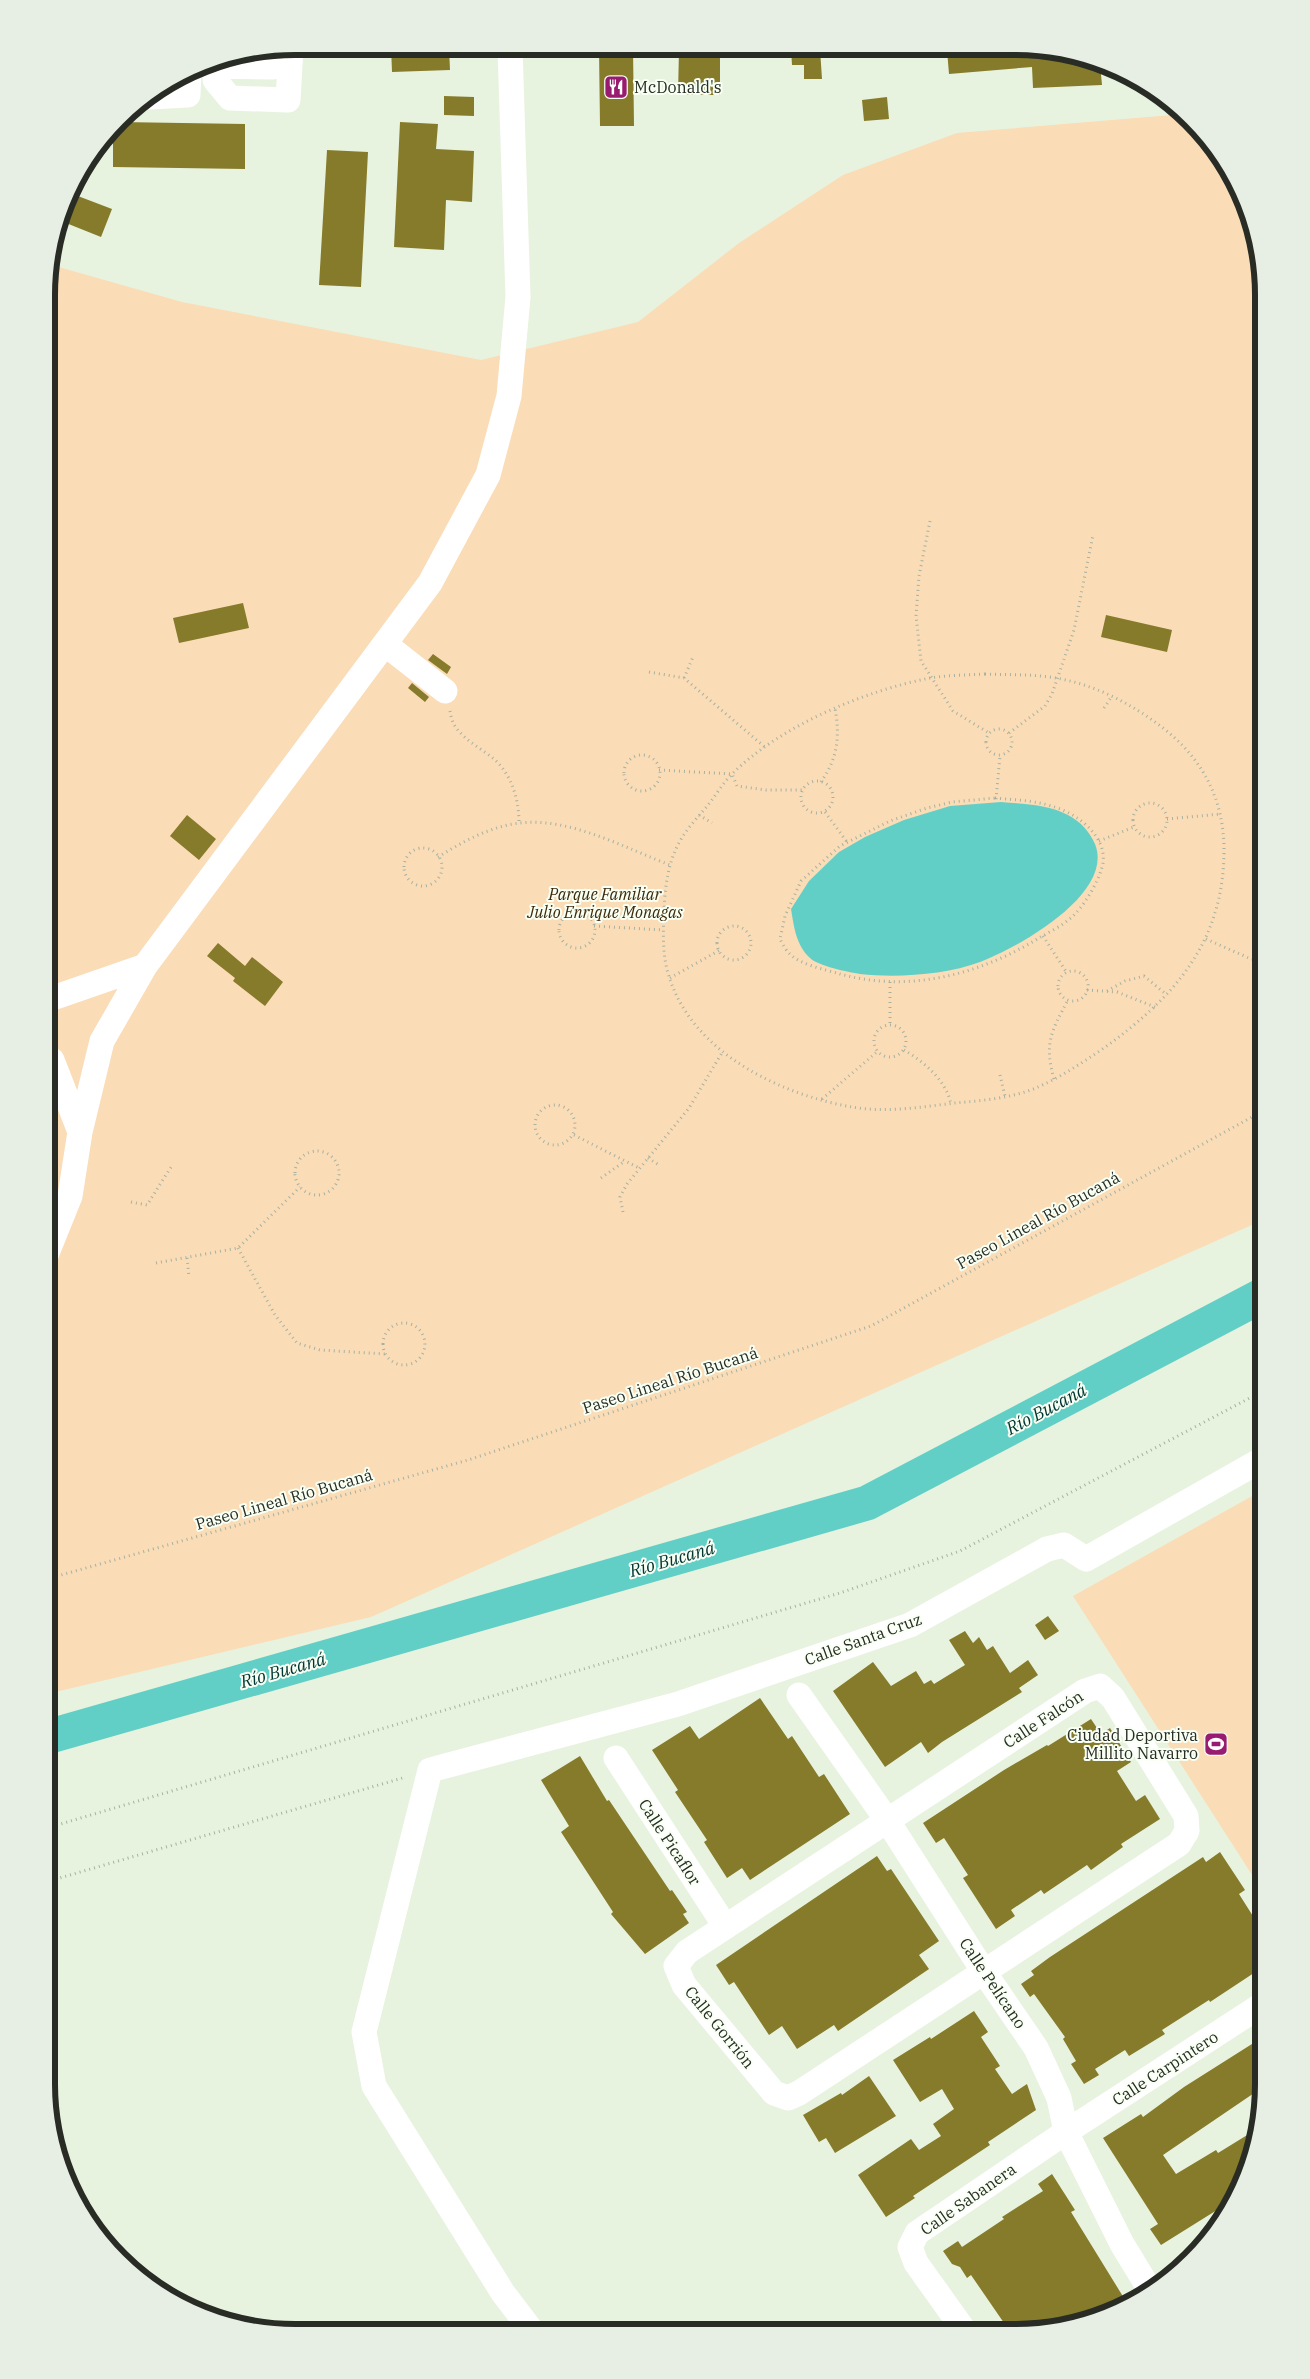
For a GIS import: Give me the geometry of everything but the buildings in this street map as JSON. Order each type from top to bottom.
[{"type":"street","points":[[216,69],[215,80],[230,98],[288,100],[291,55]]},
{"type":"street","points":[[55,1233],[70,1196],[80,1132],[102,1041],[145,966],[430,583],[488,475],[509,396],[518,297],[510,55]]},
{"type":"street","points":[[228,65],[273,67]]},
{"type":"street","points":[[161,96],[188,95],[189,80]]},
{"type":"street","points":[[384,644],[445,691]]},
{"type":"street","points":[[55,998],[145,966]]},
{"type":"street","points":[[55,1068],[80,1132]]},
{"type":"street","name":"Calle Santa Cruz","points":[[430,1770],[678,1704],[910,1624],[1047,1550],[1064,1545],[1086,1559],[1255,1464]]},
{"type":"street","name":"Calle Falcón","points":[[888,1820],[1085,1691],[1100,1686],[1113,1698],[1186,1816],[1187,1831],[1179,1844],[984,1972]]},
{"type":"street","name":"Calle Pelícano","points":[[799,1695],[888,1820],[984,1972],[1036,2048],[1059,2098],[1066,2132],[1122,2244],[1147,2285]]},
{"type":"street","name":"Calle Picaflor","points":[[616,1758],[725,1926]]},
{"type":"street","points":[[430,1770],[364,2032],[374,2086],[503,2293],[527,2324]]},
{"type":"street","name":"Calle Gorrión","points":[[888,1820],[687,1952],[676,1966],[684,1985],[774,2093],[788,2098],[800,2094],[984,1972]]},
{"type":"street","name":"Calle Carpintero","points":[[1066,2132],[1255,2009]]},
{"type":"street","name":"Calle Sabanera","points":[[960,2324],[916,2263],[910,2246],[917,2233],[1066,2132]]},
{"type":"path","points":[[930,520],[919,576],[916,616],[921,661],[953,711],[989,733]]},
{"type":"path","points":[[1009,733],[1045,706],[1057,678],[1074,630],[1093,535]]},
{"type":"path","points":[[684,678],[693,657]]},
{"type":"path","points":[[649,672],[684,678],[766,748]]},
{"type":"path","points":[[985,674],[1057,678],[1112,696],[1138,709],[1179,740],[1207,776],[1221,814],[1224,825],[1224,868],[1214,923],[1197,956],[1167,995],[1137,1024],[1054,1079],[1025,1092],[906,1109],[854,1108],[777,1086],[742,1066],[703,1035],[686,1011],[670,978],[662,947],[670,865],[682,837],[732,774],[796,728],[835,708],[870,695],[931,678],[985,674]]},
{"type":"path","points":[[445,691],[455,726],[481,750],[494,759],[504,771],[516,796],[519,823]]},
{"type":"path","points":[[1104,708],[1112,696]]},
{"type":"path","points":[[821,782],[838,747],[839,731],[835,708]]},
{"type":"path","points":[[997,729],[1009,733],[1012,746],[1007,753],[1000,756],[994,755],[987,750],[986,741],[989,733],[997,729]]},
{"type":"path","points":[[639,755],[650,757],[658,765],[659,770],[657,782],[648,790],[636,790],[624,777],[626,765],[633,757],[639,755]]},
{"type":"path","points":[[996,798],[1000,756]]},
{"type":"path","points":[[659,770],[732,774]]},
{"type":"path","points":[[732,774],[737,786],[766,790],[802,790],[810,783],[821,782],[826,784],[833,793],[832,804],[825,812],[815,814],[806,809],[801,800],[802,790]]},
{"type":"path","points":[[996,798],[1019,799],[1053,806],[1080,819],[1099,840],[1103,862],[1088,896],[1076,913],[1043,936],[981,968],[929,980],[868,981],[807,963],[788,953],[780,939],[785,916],[801,881],[828,855],[847,842],[890,822],[927,808],[952,802],[996,798]]},
{"type":"path","points":[[1143,804],[1159,806],[1166,814],[1167,819],[1164,830],[1154,837],[1143,836],[1134,828],[1133,816],[1143,804]]},
{"type":"path","points":[[825,812],[847,842]]},
{"type":"path","points":[[1167,819],[1221,814]]},
{"type":"path","points":[[700,815],[712,823]]},
{"type":"path","points":[[438,857],[458,844],[519,823],[564,825],[670,865]]},
{"type":"path","points":[[1099,840],[1134,828]]},
{"type":"path","points":[[427,848],[432,850],[438,857],[442,866],[441,872],[433,883],[420,886],[409,880],[405,874],[404,862],[410,852],[415,849],[427,848]]},
{"type":"path","points":[[572,913],[583,914],[588,917],[594,926],[592,938],[584,947],[572,947],[562,940],[560,934],[560,924],[567,915],[572,913]]},
{"type":"path","points":[[594,926],[663,930]]},
{"type":"path","points":[[728,927],[740,927],[749,934],[751,945],[742,957],[727,958],[720,950],[718,940],[720,934],[728,927]]},
{"type":"path","points":[[1043,936],[1067,973]]},
{"type":"path","points":[[1206,939],[1255,960]]},
{"type":"path","points":[[670,978],[720,950]]},
{"type":"path","points":[[1067,973],[1081,974],[1087,983],[1087,990],[1080,1000],[1068,1000],[1062,997],[1058,988],[1060,979],[1067,973]]},
{"type":"path","points":[[1107,992],[1126,981],[1144,976],[1167,995]]},
{"type":"path","points":[[890,982],[890,1024]]},
{"type":"path","points":[[1087,990],[1117,992],[1155,1007]]},
{"type":"path","points":[[1054,1079],[1049,1062],[1049,1038],[1068,1000]]},
{"type":"path","points":[[890,1024],[898,1026],[905,1034],[907,1040],[904,1050],[900,1054],[890,1057],[878,1051],[874,1044],[875,1033],[883,1026],[890,1024]]},
{"type":"path","points":[[904,1050],[936,1074],[946,1089],[951,1104]]},
{"type":"path","points":[[623,1212],[620,1196],[639,1168],[689,1108],[723,1051]]},
{"type":"path","points":[[822,1099],[878,1051]]},
{"type":"path","points":[[1000,1076],[1005,1096]]},
{"type":"path","points":[[550,1105],[563,1106],[573,1116],[576,1128],[574,1134],[570,1140],[558,1145],[545,1143],[536,1133],[535,1126],[538,1113],[550,1105]]},
{"type":"path","name":"Paseo Lineal Río Bucaná","points":[[55,1577],[468,1460],[871,1326],[1255,1116]]},
{"type":"path","points":[[574,1134],[639,1168]]},
{"type":"path","points":[[311,1151],[326,1152],[337,1162],[339,1176],[332,1189],[327,1193],[312,1195],[300,1187],[295,1174],[299,1159],[311,1151]]},
{"type":"path","points":[[648,1158],[659,1165]]},
{"type":"path","points":[[601,1178],[625,1161]]},
{"type":"path","points":[[131,1202],[147,1205],[173,1164]]},
{"type":"path","points":[[156,1264],[238,1248],[300,1187]]},
{"type":"path","points":[[238,1248],[275,1315],[297,1343],[320,1350],[385,1354],[395,1364],[402,1366],[415,1362],[424,1351],[424,1337],[421,1331],[409,1323],[395,1324],[384,1334],[382,1348],[385,1354]]},
{"type":"path","points":[[187,1258],[188,1277]]},
{"type":"path","points":[[55,1825],[840,1593],[960,1551],[1255,1395]]},
{"type":"path","points":[[55,1879],[430,1770]]},
{"type":"green space","name":"Parque Familiar Julio Enrique Monagas","points":[[1173,115],[1185,125],[1215,162],[1237,203],[1247,233],[1253,264],[1255,295],[1255,1224],[371,1617],[55,1692],[55,295],[57,267],[182,302],[481,360],[638,322],[739,243],[843,175],[957,133]]},
{"type":"green space","name":"Ciudad Deportiva Millito Navarro","points":[[1255,1494],[1255,1880],[1073,1596]]},
{"type":"water","points":[[1001,802],[1035,805],[1060,811],[1081,824],[1093,839],[1097,863],[1091,882],[1077,900],[1059,916],[1038,932],[996,955],[980,962],[936,973],[889,976],[860,974],[819,964],[805,953],[796,935],[791,909],[809,881],[839,852],[865,837],[904,820],[950,806]]},
{"type":"waterway","name":"Río Bucaná","points":[[55,1735],[867,1503],[1255,1299]]},
{"type":"place","name":"McDonald's","points":[[616,87]]},
{"type":"place","name":"Ciudad Deportiva Millito Navarro","points":[[1216,1744]]}]
